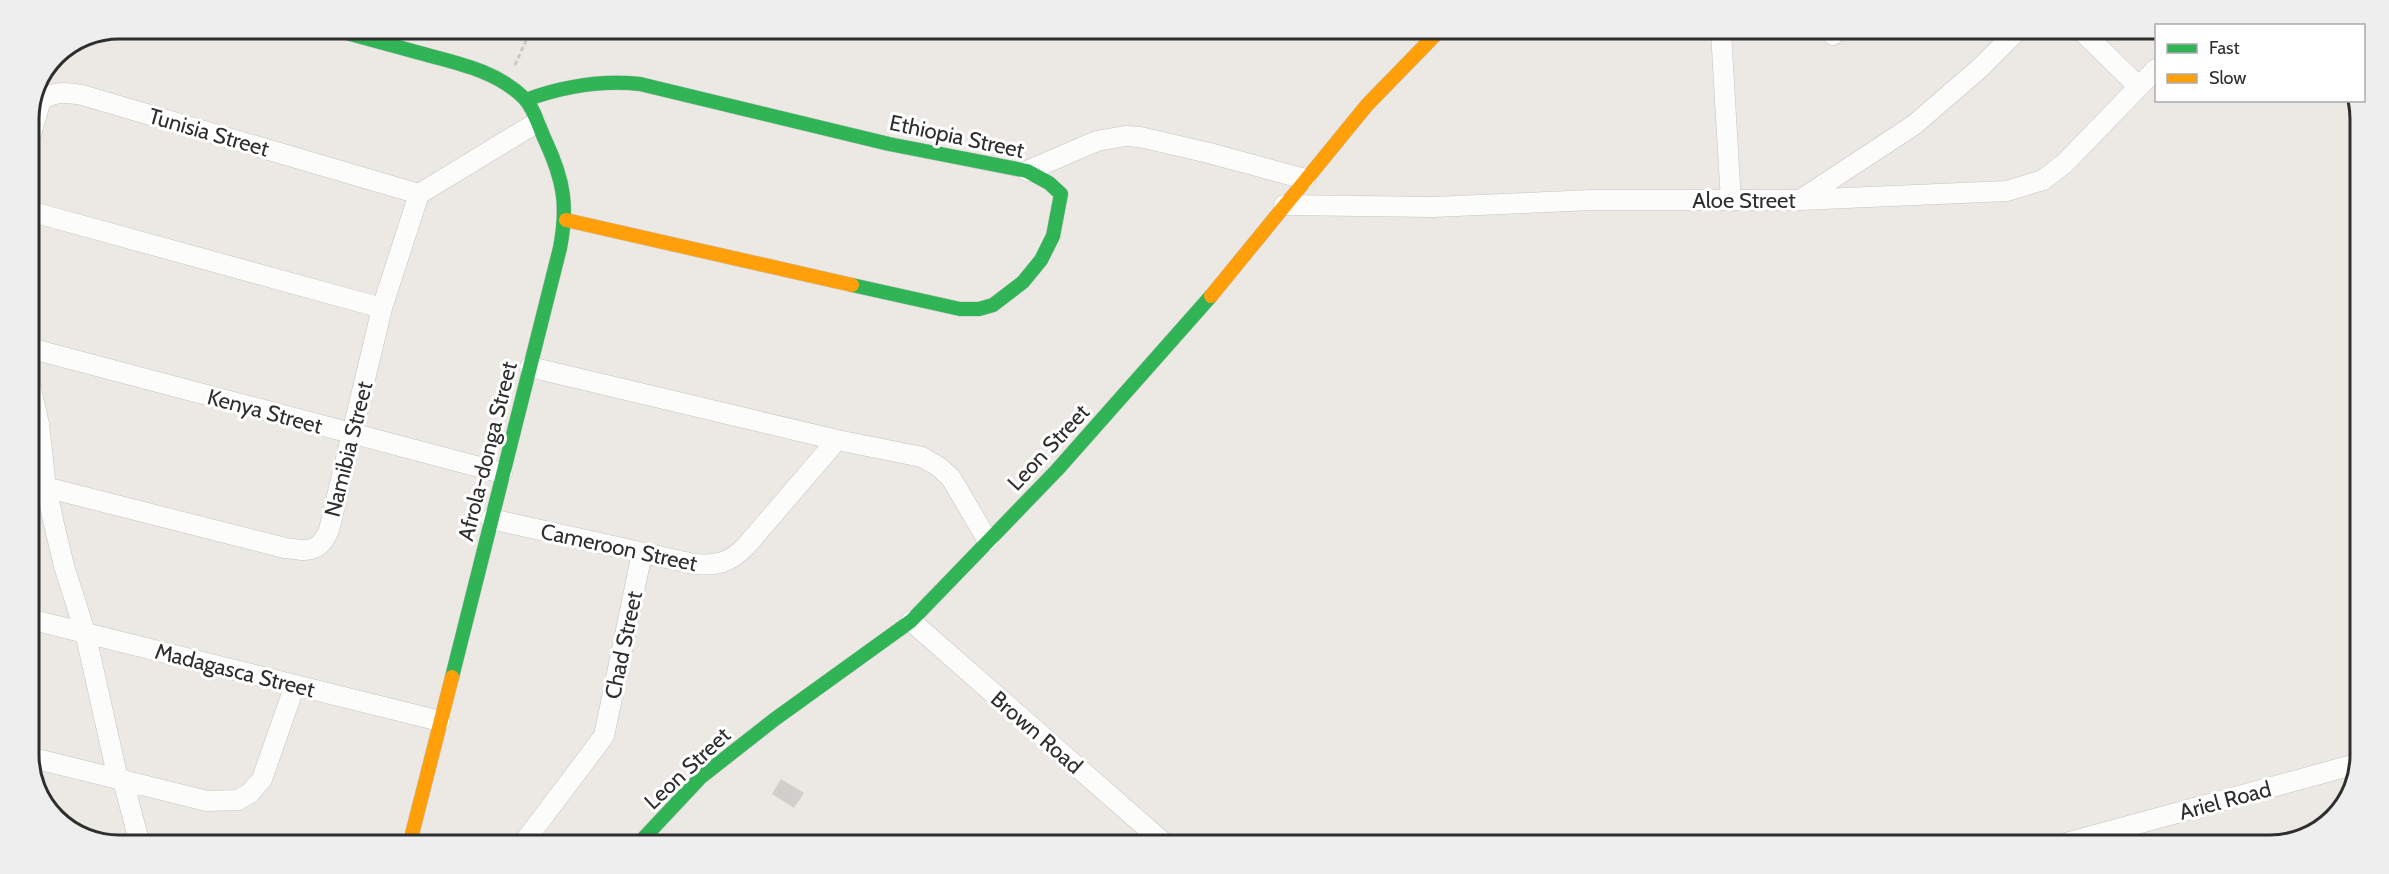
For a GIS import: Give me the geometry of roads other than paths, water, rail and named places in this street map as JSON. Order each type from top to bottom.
[{"type":"street","name":"Afrola-donga Street","points":[[369,39],[478,68],[506,83],[526,100],[562,182],[567,201],[566,220],[412,835]]},
{"type":"street","name":"Leon Street","points":[[647,835],[701,777],[775,719],[911,621],[1057,470],[1204,307],[1305,178],[1367,105],[1431,39]]},
{"type":"street","points":[[1721,39],[1731,201]]},
{"type":"street","points":[[1800,200],[1914,125],[1980,68],[2009,39]]},
{"type":"street","points":[[2090,39],[2139,87]]},
{"type":"street","name":"Aloe Street","points":[[1284,205],[1433,207],[1592,200],[1800,200],[2007,191],[2043,180],[2064,163],[2155,71]]},
{"type":"street","name":"Ethiopia Street","points":[[526,100],[572,85],[630,82],[889,144],[1027,171],[1049,183],[1061,194],[1053,237],[1043,259],[1026,280],[1001,301],[979,309],[960,309],[566,220]]},
{"type":"street","name":"Tunisia Street","points":[[42,99],[52,93],[82,95],[419,194]]},
{"type":"street","points":[[419,194],[536,123]]},
{"type":"street","points":[[1027,171],[1097,141],[1125,136],[1140,137],[1209,153],[1305,178]]},
{"type":"street","name":"Namibia Street","points":[[39,486],[285,548],[312,550],[324,541],[329,530],[382,308],[419,194]]},
{"type":"street","points":[[39,214],[382,308]]},
{"type":"street","name":"Kenya Street","points":[[39,351],[502,473]]},
{"type":"street","points":[[530,367],[922,458],[939,467],[951,478],[988,541]]},
{"type":"street","name":"Cameroon Street","points":[[491,519],[708,566],[729,561],[746,546],[837,440]]},
{"type":"street","points":[[39,491],[85,632],[120,780],[137,835]]},
{"type":"street","name":"Chad Street","points":[[529,835],[604,736],[642,553]]},
{"type":"street","name":"Madagasca Street","points":[[39,620],[440,721]]},
{"type":"street","name":"Brown Road","points":[[911,621],[1155,835]]},
{"type":"street","points":[[39,760],[207,801],[238,801],[250,793],[262,779],[295,685]]},
{"type":"street","name":"Ariel Road","points":[[2096,835],[2349,766]]}]
